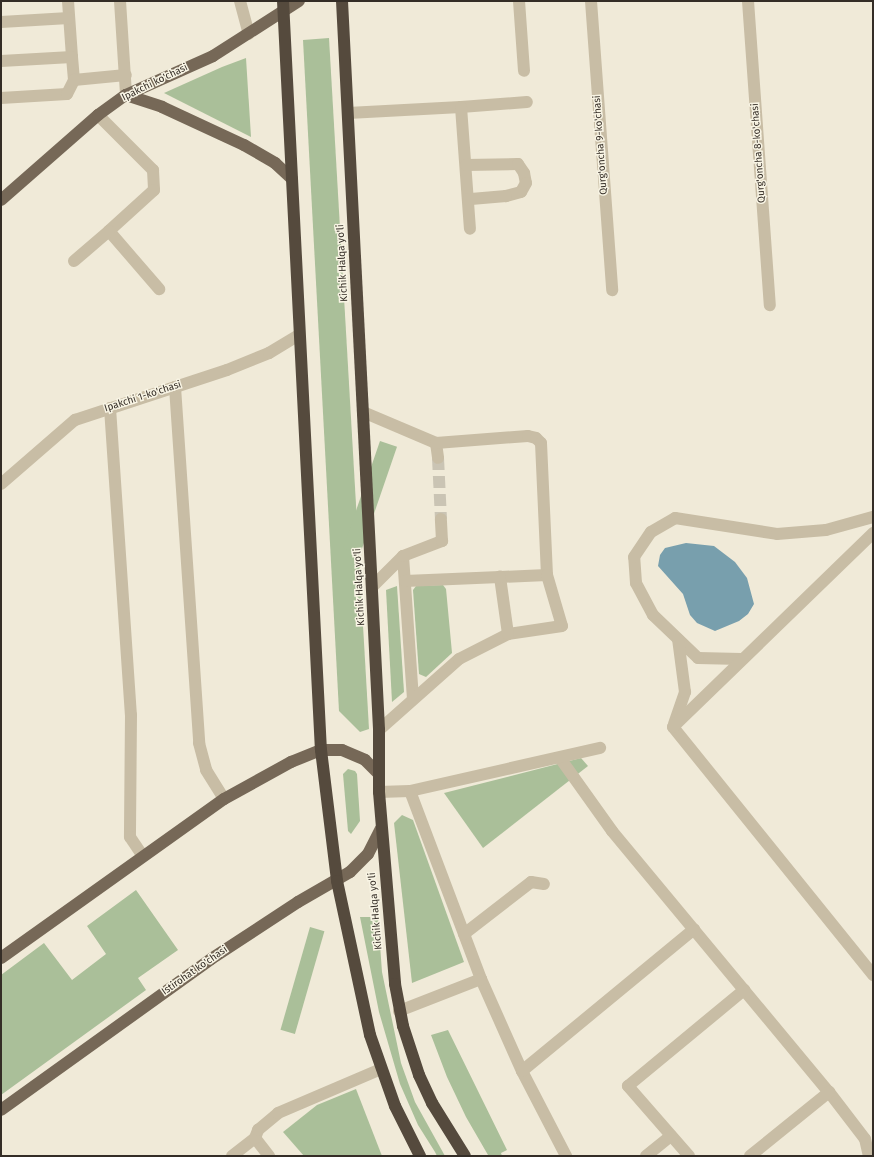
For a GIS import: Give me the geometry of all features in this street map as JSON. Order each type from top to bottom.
[{"type":"highway","name":"Kichik Halqa yo'li","points":[[342,1],[379,730],[378,773],[381,829],[399,1011],[425,1089],[465,1156]]},
{"type":"highway","points":[[284,6],[299,335],[321,750],[336,881],[370,1035],[381,1069],[402,1123],[420,1156]]},
{"type":"main road","name":"Ipakchi ko'chasi","points":[[1,200],[98,115],[126,96],[213,56],[249,34],[284,6],[300,1]]},
{"type":"main road","points":[[126,96],[162,107],[244,145],[275,163],[292,179]]},
{"type":"main road","points":[[1,958],[224,799],[291,762],[321,750],[349,751],[365,760],[378,773]]},
{"type":"main road","name":"Istirohat ko'chasi","points":[[1,1110],[211,959],[298,902],[336,881],[362,862],[374,846],[381,829]]},
{"type":"street","points":[[1,98],[67,94],[74,80],[68,1]]},
{"type":"street","points":[[120,1],[126,75],[126,96]]},
{"type":"street","points":[[240,1],[249,34]]},
{"type":"street","points":[[519,1],[524,71]]},
{"type":"street","name":"Qurg'oncha 9-ko'chasi","points":[[591,1],[612,290]]},
{"type":"street","name":"Qurg'oncha 8-ko'chasi","points":[[748,1],[770,305]]},
{"type":"street","points":[[1,22],[69,18]]},
{"type":"street","points":[[1,62],[72,57]]},
{"type":"street","points":[[74,80],[126,75]]},
{"type":"street","points":[[348,113],[527,102]]},
{"type":"street","points":[[461,107],[470,229]]},
{"type":"street","points":[[74,261],[154,190],[153,170],[98,115]]},
{"type":"street","points":[[466,165],[518,164],[524,173],[526,183],[521,192],[506,196],[468,199]]},
{"type":"street","points":[[109,231],[159,289]]},
{"type":"street","name":"Ipakchi 1-ko'chasi","points":[[1,484],[65,427],[75,420],[175,387],[269,353],[299,335]]},
{"type":"street","points":[[175,387],[199,743],[206,770],[224,799]]},
{"type":"street","points":[[110,408],[131,715],[130,837],[143,856]]},
{"type":"street","points":[[363,412],[436,443],[528,436],[536,438],[541,444],[547,575],[562,626],[508,634],[459,660],[412,699],[379,730]]},
{"type":"street","points":[[436,443],[438,458]]},
{"type":"street","points":[[741,659],[698,658],[653,615],[636,582],[634,557],[652,532],[675,518],[777,534],[826,530],[873,517]]},
{"type":"street","points":[[372,587],[403,556],[442,541],[441,519]]},
{"type":"street","points":[[673,727],[741,659],[873,533]]},
{"type":"street","points":[[403,556],[412,699]]},
{"type":"street","points":[[405,581],[547,575]]},
{"type":"street","points":[[500,577],[508,634]]},
{"type":"street","points":[[673,727],[685,692],[678,639]]},
{"type":"street","points":[[673,727],[873,975]]},
{"type":"street","points":[[379,792],[410,791],[600,748]]},
{"type":"street","points":[[560,758],[612,831],[829,1092],[865,1139],[869,1156]]},
{"type":"street","points":[[410,791],[481,979],[522,1071],[566,1156]]},
{"type":"street","points":[[464,934],[532,882],[544,884]]},
{"type":"street","points":[[522,1071],[694,929]]},
{"type":"street","points":[[399,1011],[481,979]]},
{"type":"street","points":[[689,1156],[628,1086],[744,990]]},
{"type":"street","points":[[232,1156],[255,1138],[258,1130],[278,1113],[381,1069]]},
{"type":"street","points":[[750,1156],[829,1092]]},
{"type":"street","points":[[646,1156],[671,1136]]},
{"type":"street","points":[[255,1138],[269,1156]]},
{"type":"green space","points":[[329,38],[369,729],[360,732],[339,711],[303,40]]},
{"type":"green space","points":[[246,58],[251,137],[164,93],[222,67]]},
{"type":"green space","points":[[380,441],[397,447],[360,554],[343,548]]},
{"type":"green space","points":[[443,585],[446,589],[452,653],[426,677],[419,674],[413,590],[416,586]]},
{"type":"green space","points":[[397,586],[404,692],[392,702],[386,590]]},
{"type":"green space","points":[[581,758],[588,766],[483,848],[444,793]]},
{"type":"green space","points":[[348,769],[355,771],[357,774],[360,821],[351,834],[348,831],[343,774]]},
{"type":"green space","points":[[402,815],[413,820],[464,962],[412,983],[394,823]]},
{"type":"green space","points":[[136,890],[178,950],[138,978],[146,990],[1,1095],[1,975],[44,943],[72,980],[106,954],[87,926]]},
{"type":"green space","points":[[360,917],[378,917],[382,972],[401,1063],[415,1102],[445,1156],[437,1156],[418,1125],[400,1084],[379,1012]]},
{"type":"green space","points":[[310,927],[324,931],[295,1034],[281,1030]]},
{"type":"green space","points":[[448,1030],[507,1150],[501,1153],[502,1156],[488,1155],[466,1117],[447,1077],[431,1035]]},
{"type":"green space","points":[[356,1089],[382,1156],[304,1156],[283,1132],[317,1105]]},
{"type":"water","points":[[686,543],[714,546],[735,562],[747,578],[754,604],[748,614],[739,621],[715,631],[697,623],[690,615],[683,594],[658,566],[660,555],[665,548]]},
{"type":"tunnel","points":[[438,458],[441,519]]}]
